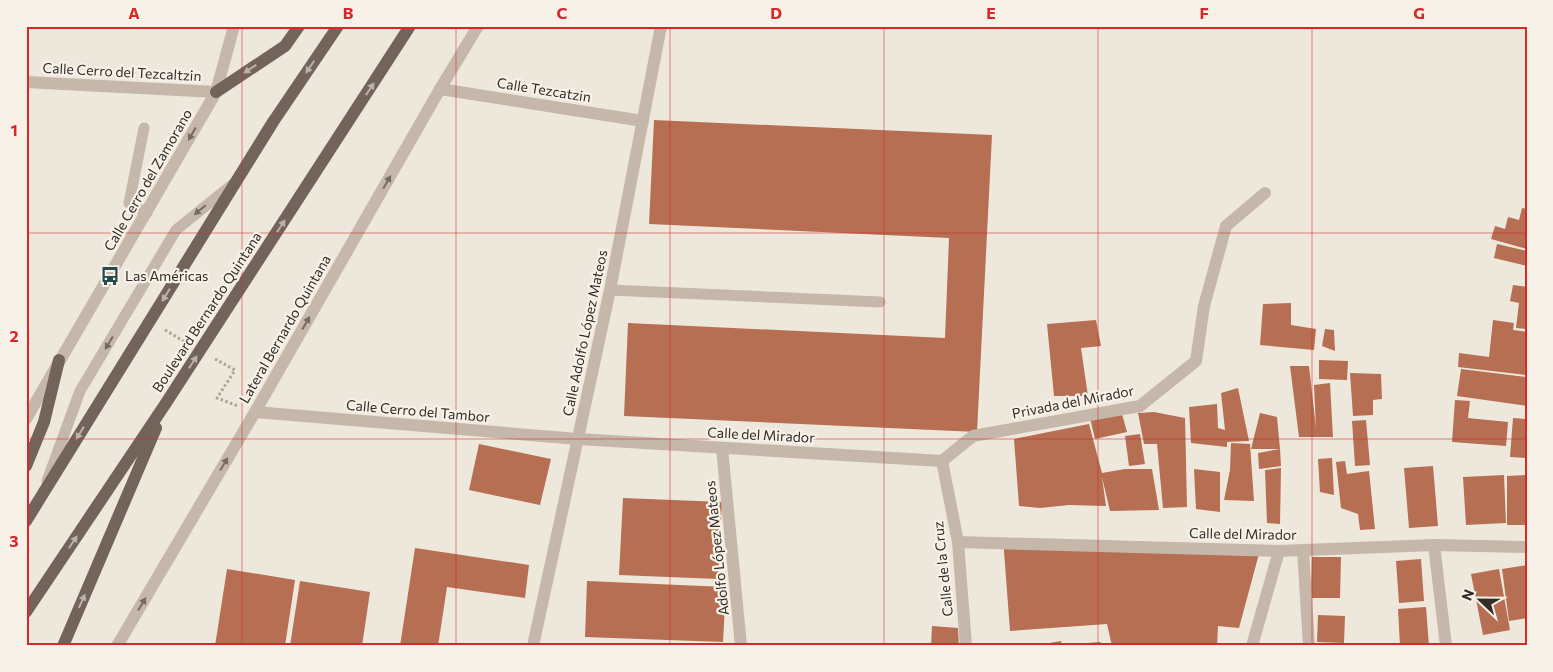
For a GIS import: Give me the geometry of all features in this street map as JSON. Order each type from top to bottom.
[{"type":"main road","points":[[216,92],[285,46],[299,26]]},
{"type":"main road","points":[[26,521],[273,122],[338,26]]},
{"type":"main road","name":"Boulevard Bernardo Quintana","points":[[26,612],[166,403],[410,26]]},
{"type":"main road","points":[[26,466],[44,422],[59,360]]},
{"type":"main road","points":[[62,646],[166,403]]},
{"type":"street","name":"Calle Cerro del Zamorano","points":[[26,418],[216,92],[234,26]]},
{"type":"street","name":"Lateral Bernardo Quintana","points":[[117,646],[255,412],[478,26]]},
{"type":"street","name":"Calle Adolfo López Mateos","points":[[533,646],[610,290],[661,26]]},
{"type":"street","name":"Calle Cerro del Tezcaltzin","points":[[26,82],[216,92]]},
{"type":"street","name":"Calle Tezcatzin","points":[[440,89],[643,121]]},
{"type":"street","name":"Privada del Mirador","points":[[942,461],[973,436],[1140,406],[1196,361],[1204,306],[1226,226],[1265,194]]},
{"type":"street","name":"Calle Cerro del Tambor","points":[[255,412],[578,439]]},
{"type":"street","name":"Calle del Mirador","points":[[578,439],[942,461]]},
{"type":"street","name":"Adolfo López Mateos","points":[[722,448],[741,646]]},
{"type":"street","name":"Calle de la Cruz","points":[[942,461],[958,542],[966,646]]},
{"type":"street","name":"Calle del Mirador","points":[[958,542],[1279,551],[1434,545],[1527,547]]},
{"type":"street","points":[[1434,545],[1446,646]]},
{"type":"street","points":[[1252,646],[1279,551]]},
{"type":"street","points":[[1303,551],[1309,646]]},
{"type":"lane","points":[[144,128],[129,203],[147,213]]},
{"type":"lane","points":[[42,495],[80,391],[176,230],[238,179]]},
{"type":"lane","points":[[610,290],[880,302]]},
{"type":"path","points":[[159,327],[193,346]]},
{"type":"path","points":[[209,356],[235,370],[217,398]]},
{"type":"building","points":[[654,120],[992,135],[977,432],[624,416],[628,323],[945,338],[949,238],[649,224]]},
{"type":"building","points":[[1522,208],[1527,209],[1527,249],[1491,239],[1495,226],[1505,229],[1508,217],[1519,220]]},
{"type":"building","points":[[1497,244],[1527,251],[1527,266],[1494,258]]},
{"type":"building","points":[[1513,285],[1527,287],[1527,329],[1516,328],[1519,303],[1510,301]]},
{"type":"building","points":[[1291,303],[1291,325],[1316,329],[1314,350],[1260,345],[1263,304]]},
{"type":"building","points":[[1096,320],[1101,346],[1081,348],[1088,396],[1054,396],[1047,324]]},
{"type":"building","points":[[1493,320],[1514,323],[1513,330],[1527,332],[1527,375],[1458,367],[1459,353],[1489,357]]},
{"type":"building","points":[[1325,329],[1334,330],[1335,351],[1322,346]]},
{"type":"building","points":[[1319,360],[1348,361],[1347,380],[1319,379]]},
{"type":"building","points":[[1290,366],[1309,366],[1316,428],[1314,385],[1330,383],[1333,437],[1299,437]]},
{"type":"building","points":[[1461,369],[1527,377],[1527,406],[1457,396]]},
{"type":"building","points":[[1350,373],[1381,374],[1382,399],[1373,400],[1373,415],[1353,416]]},
{"type":"building","points":[[1238,388],[1249,441],[1227,442],[1227,447],[1191,443],[1189,407],[1217,404],[1218,428],[1225,430],[1221,393]]},
{"type":"building","points":[[1455,400],[1470,401],[1468,418],[1508,422],[1506,446],[1452,442]]},
{"type":"building","points":[[1154,412],[1185,418],[1187,507],[1163,508],[1157,444],[1144,444],[1138,413]]},
{"type":"building","points":[[1260,413],[1277,417],[1280,449],[1251,449]]},
{"type":"building","points":[[1122,414],[1127,432],[1095,439],[1090,418]]},
{"type":"building","points":[[1513,418],[1527,419],[1527,458],[1510,457]]},
{"type":"building","points":[[1366,420],[1370,465],[1355,466],[1352,421]]},
{"type":"building","points":[[1089,424],[1102,473],[1125,469],[1152,469],[1159,510],[1110,511],[1102,477],[1106,506],[1069,505],[1040,508],[1019,506],[1014,439]]},
{"type":"building","points":[[1140,434],[1145,464],[1129,466],[1125,436]]},
{"type":"building","points":[[1231,443],[1250,444],[1254,501],[1224,500],[1230,470]]},
{"type":"building","points":[[479,444],[551,459],[540,505],[469,490]]},
{"type":"building","points":[[1280,449],[1281,466],[1259,469],[1258,453]]},
{"type":"building","points":[[1332,458],[1334,495],[1320,492],[1318,459]]},
{"type":"building","points":[[1345,461],[1347,474],[1369,471],[1375,529],[1360,530],[1358,514],[1341,508],[1336,462]]},
{"type":"building","points":[[1433,466],[1438,526],[1409,528],[1404,468]]},
{"type":"building","points":[[1281,468],[1280,524],[1267,523],[1265,470]]},
{"type":"building","points":[[1194,469],[1220,472],[1220,512],[1196,509]]},
{"type":"building","points":[[1504,475],[1506,523],[1466,525],[1463,477]]},
{"type":"building","points":[[1527,475],[1527,525],[1507,525],[1507,476]]},
{"type":"building","points":[[623,498],[722,502],[718,579],[619,575]]},
{"type":"building","points":[[1003,538],[1260,550],[1239,628],[1218,626],[1217,646],[1112,646],[1107,624],[1010,631]]},
{"type":"building","points":[[415,548],[529,565],[525,598],[447,587],[438,646],[400,646]]},
{"type":"building","points":[[1312,557],[1341,557],[1340,598],[1311,598]]},
{"type":"building","points":[[1421,559],[1424,601],[1399,603],[1396,561]]},
{"type":"building","points":[[1527,565],[1527,618],[1509,621],[1502,569]]},
{"type":"building","points":[[227,569],[295,580],[285,646],[215,646]]},
{"type":"building","points":[[1499,569],[1510,630],[1483,635],[1471,574]]},
{"type":"building","points":[[300,581],[370,592],[362,646],[290,646]]},
{"type":"building","points":[[587,581],[726,587],[723,642],[585,637]]},
{"type":"building","points":[[1426,607],[1429,646],[1400,646],[1398,609]]},
{"type":"building","points":[[1318,615],[1345,616],[1344,643],[1317,642]]},
{"type":"building","points":[[932,626],[958,628],[959,646],[931,646]]},
{"type":"building","points":[[1061,641],[1062,646],[1038,646],[1038,645]]},
{"type":"building","points":[[1101,642],[1101,646],[1075,646],[1074,644]]},
{"type":"place","name":"Las Américas","points":[[110,276]]}]
